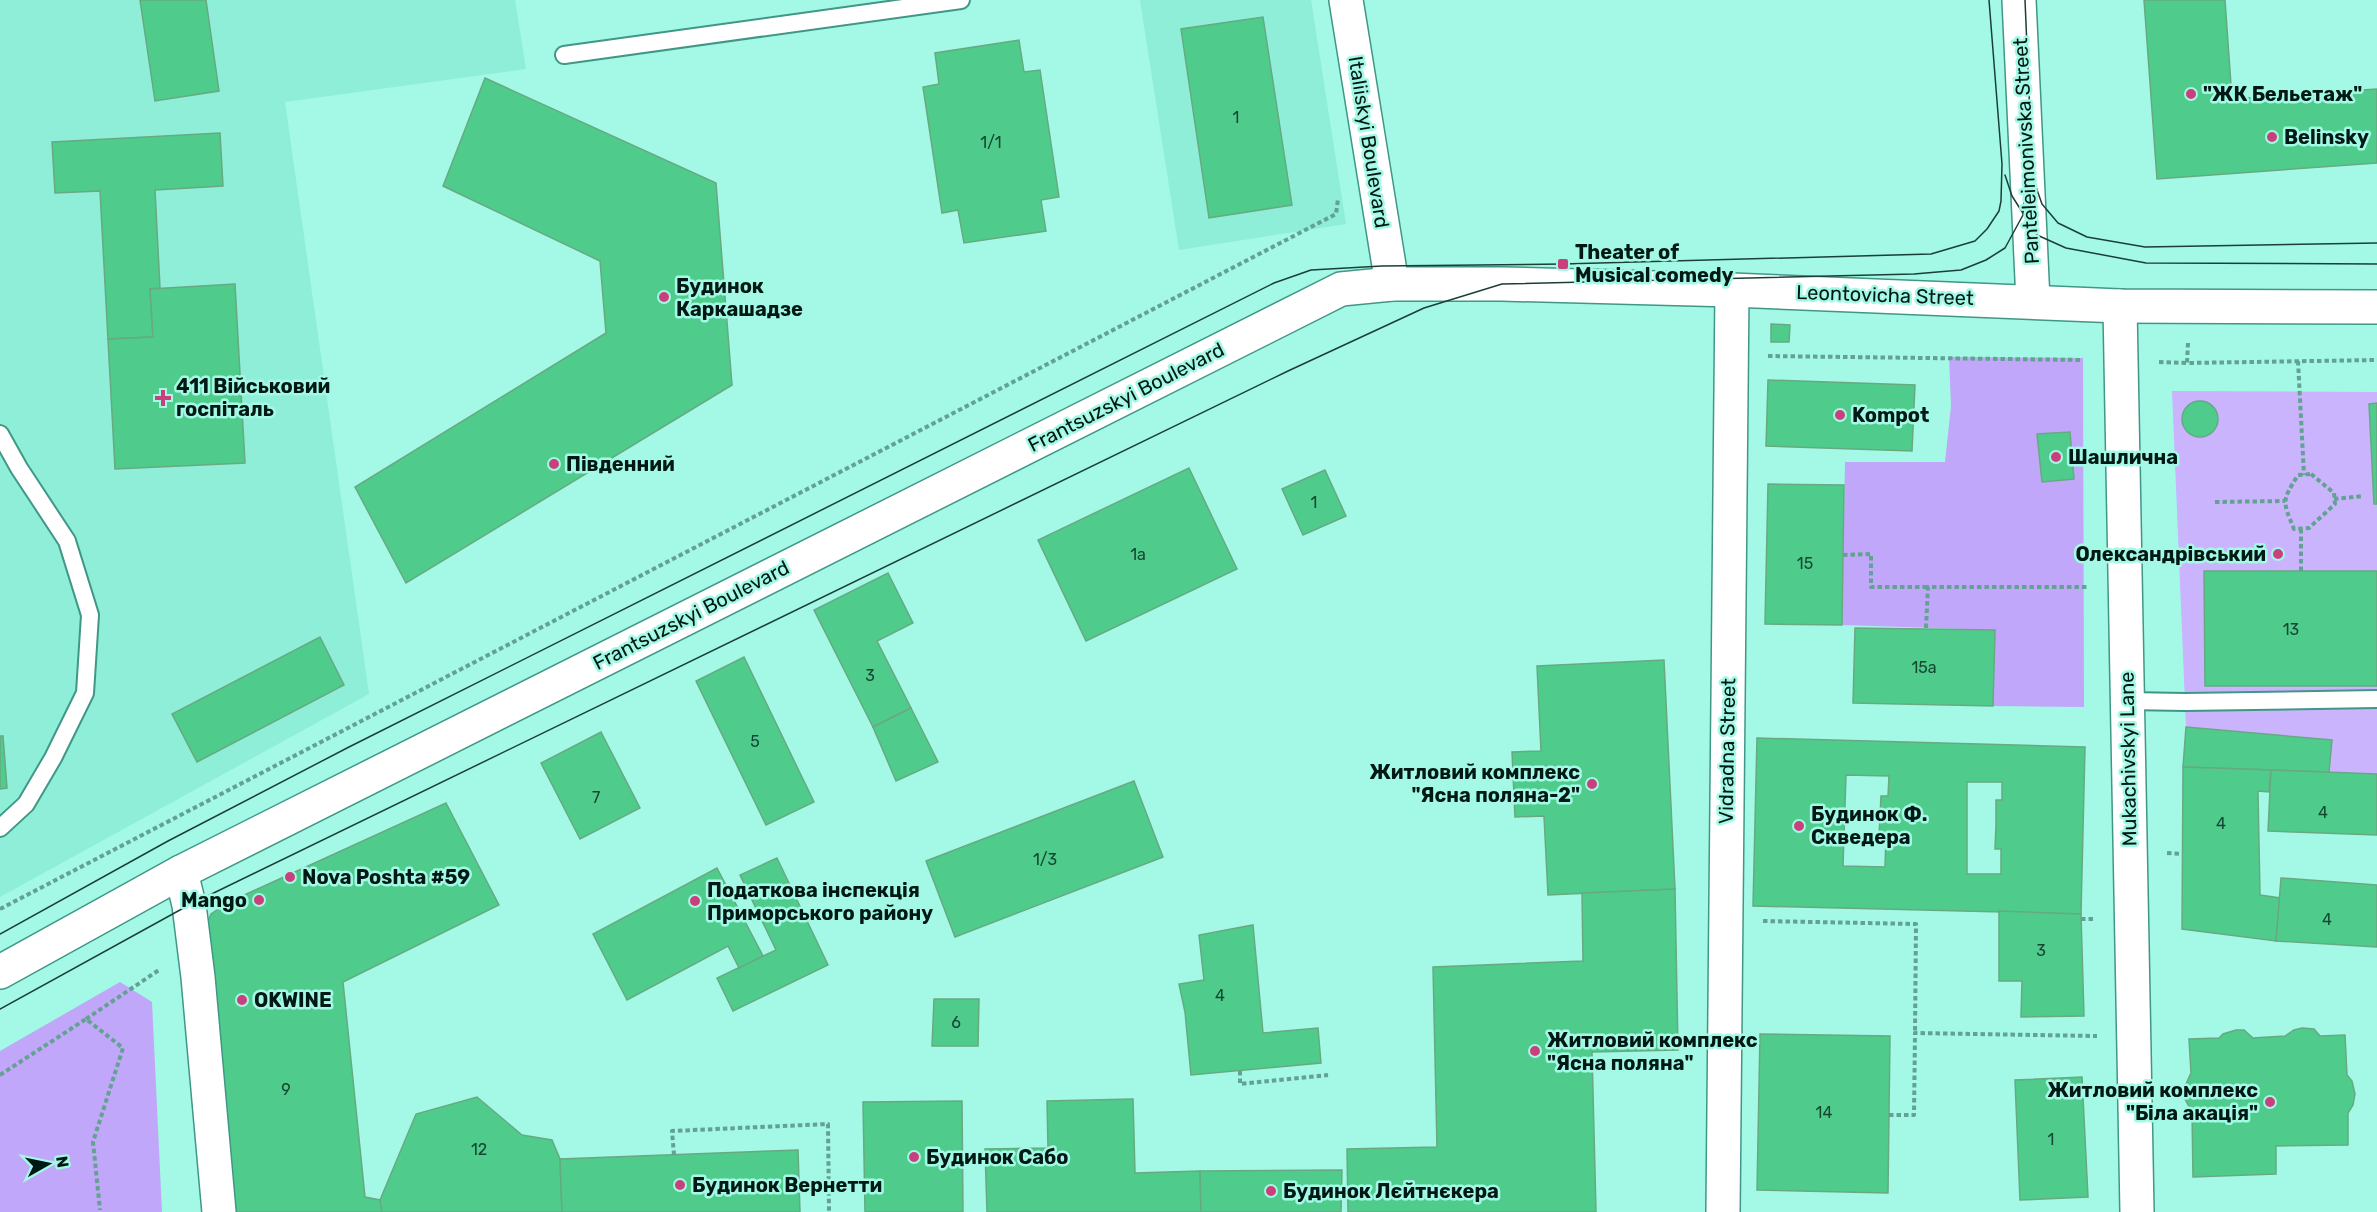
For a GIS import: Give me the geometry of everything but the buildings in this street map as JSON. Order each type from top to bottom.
[{"type":"street","name":"Italiiskyi Boulevard","points":[[1346,0],[1392,284]]},
{"type":"street","name":"Panteleimonivska Street","points":[[2019,0],[2033,301]]},
{"type":"street","name":"Leontovicha Street","points":[[1392,284],[1502,284],[1732,290],[2120,306],[2377,307]]},
{"type":"street","name":"Frantsuzskyi Boulevard","points":[[0,972],[181,872],[1341,290],[1392,284]]},
{"type":"street","name":"Vidradna Street","points":[[1723,1212],[1732,290]]},
{"type":"street","name":"Mukachivskyi Lane","points":[[2120,306],[2137,1212]]},
{"type":"street","points":[[181,872],[189,905],[198,977],[219,1212]]},
{"type":"lane","points":[[564,55],[961,0]]},
{"type":"lane","points":[[0,434],[19,468],[67,541],[90,615],[85,693],[53,758],[26,804],[0,828]]},
{"type":"lane","points":[[2127,700],[2185,702],[2377,699]]},
{"type":"path","points":[[0,909],[1336,214],[1339,194]]},
{"type":"path","points":[[2189,306],[2187,363],[2377,360]]},
{"type":"path","points":[[1762,356],[2083,358],[2083,370]]},
{"type":"path","points":[[2298,361],[2304,475]]},
{"type":"path","points":[[2311,474],[2334,493],[2335,504],[2309,528],[2294,529],[2284,507],[2285,496],[2298,475],[2304,475],[2311,474]]},
{"type":"path","points":[[2334,499],[2363,496]]},
{"type":"path","points":[[2215,502],[2285,501]]},
{"type":"path","points":[[2301,529],[2301,571]]},
{"type":"path","points":[[1843,555],[1871,554],[1871,586],[2088,587]]},
{"type":"path","points":[[2088,575],[2089,598]]},
{"type":"path","points":[[1926,628],[1928,587]]},
{"type":"path","points":[[2081,919],[2095,919],[2095,908]]},
{"type":"path","points":[[1752,921],[1916,924],[1914,1115],[1889,1115]]},
{"type":"path","points":[[0,1075],[162,967],[163,979]]},
{"type":"path","points":[[86,1019],[123,1048],[93,1142],[100,1210]]},
{"type":"path","points":[[2098,1024],[2098,1048]]},
{"type":"path","points":[[1916,1033],[2098,1036]]},
{"type":"path","points":[[1240,1071],[1240,1084],[1328,1075]]},
{"type":"path","points":[[674,1155],[672,1131],[828,1124],[830,1212]]},
{"type":"shaded area","name":"411 Військовий госпіталь","points":[[0,0],[515,0],[526,69],[285,102],[369,694],[0,897]]},
{"type":"shaded area","points":[[1140,0],[1311,0],[1346,224],[1179,250]]},
{"type":"shaded area","points":[[1949,357],[2083,358],[2084,707],[1993,706],[1994,630],[1842,625],[1845,462],[1945,462],[1951,406]]},
{"type":"shaded area","name":"Олександрівський","points":[[2172,391],[2377,392],[2377,774],[2183,767],[2186,727]]},
{"type":"shaded area","points":[[120,982],[152,1002],[162,1212],[0,1212],[0,1051]]},
{"type":"tram line","points":[[0,934],[168,841],[349,747],[1274,283],[1311,270],[1382,266],[1563,264],[1931,254],[1975,241],[1987,229],[1999,211],[2001,201],[2002,164],[1989,0]]},
{"type":"tram line","points":[[0,1009],[189,905],[1288,371],[1424,308],[1502,284],[1914,274],[1961,270],[1986,260],[2005,248],[2023,215],[2030,117],[2025,0]]},
{"type":"tram line","points":[[2030,170],[2042,204],[2058,223],[2087,237],[2145,247],[2377,243]]},
{"type":"tram line","points":[[2005,175],[2012,196],[2037,235],[2066,248],[2146,263],[2377,264]]},
{"type":"place","name":"\"ЖК Бельетаж\"","points":[[2191,94]]},
{"type":"place","name":"Belinsky","points":[[2272,137]]},
{"type":"place","name":"Theater of Musical comedy","points":[[1563,264]]},
{"type":"place","name":"Будинок Каркашадзе","points":[[664,297]]},
{"type":"place","name":"411 Військовий госпіталь","points":[[163,398]]},
{"type":"place","name":"Kompot","points":[[1840,415]]},
{"type":"place","name":"Шашлична","points":[[2056,457]]},
{"type":"place","name":"Південний","points":[[554,464]]},
{"type":"place","name":"Олександрівський","points":[[2278,554]]},
{"type":"place","name":"Житловий комплекс \"Ясна поляна-2\"","points":[[1592,784]]},
{"type":"place","name":"Будинок Ф. Скведера","points":[[1799,826]]},
{"type":"place","name":"Nova Poshta #59","points":[[290,877]]},
{"type":"place","name":"Mango","points":[[259,900]]},
{"type":"place","name":"Податкова інспекція Приморського району","points":[[695,901]]},
{"type":"place","name":"OKWINE","points":[[242,1000]]},
{"type":"place","name":"Житловий комплекс \"Ясна поляна\"","points":[[1535,1051]]},
{"type":"place","name":"Житловий комплекс \"Біла акація\"","points":[[2270,1102]]},
{"type":"place","name":"Будинок Сабо","points":[[914,1157]]},
{"type":"place","name":"Будинок Вернетти","points":[[680,1185]]},
{"type":"place","name":"Будинок Лєйтнєкера","points":[[1271,1191]]}]
